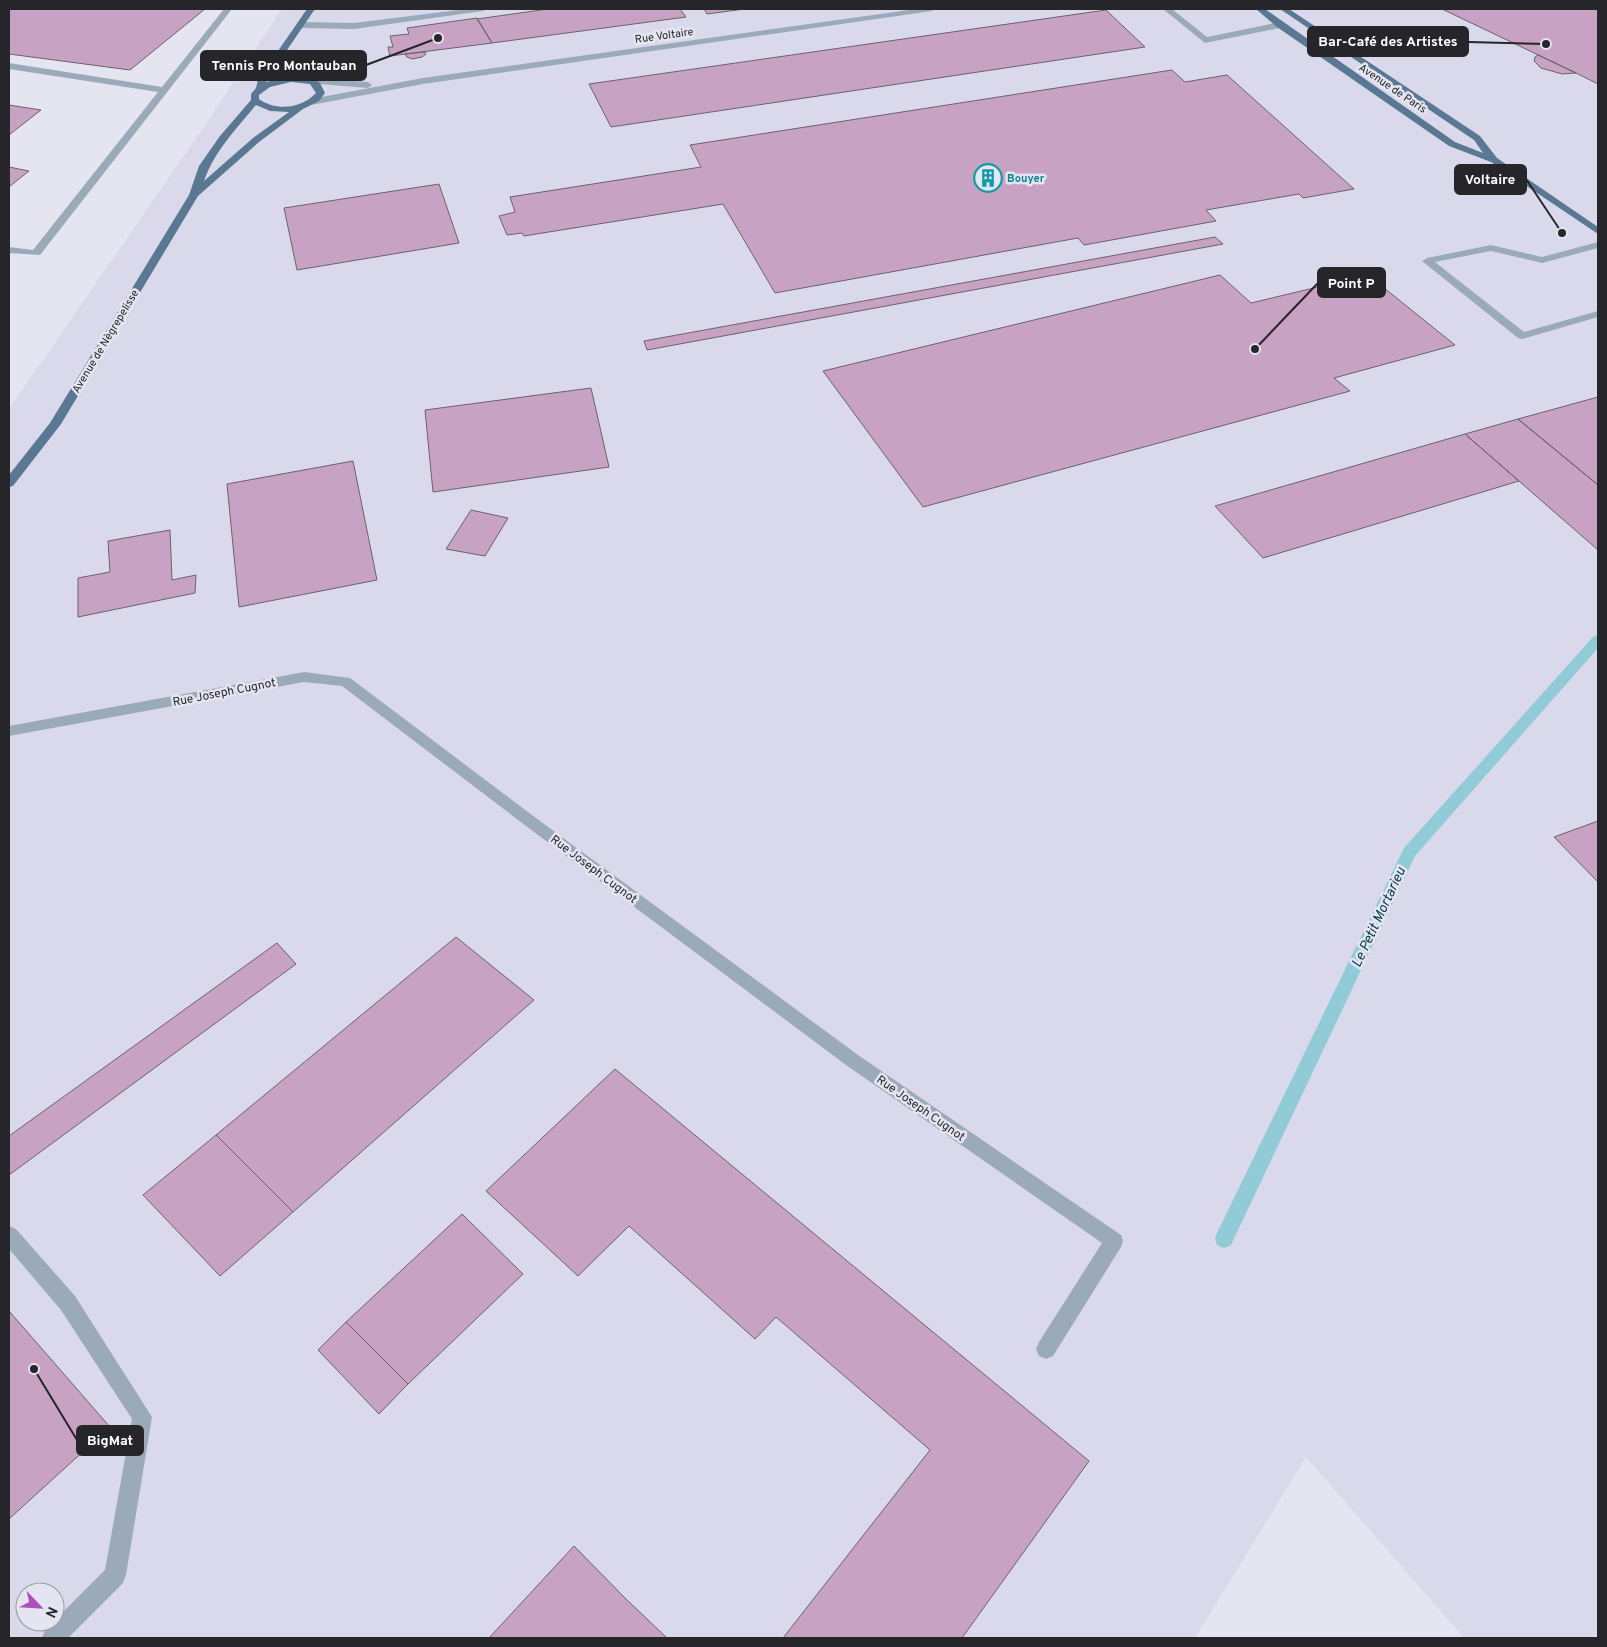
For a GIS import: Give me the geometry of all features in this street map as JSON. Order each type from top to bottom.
[{"type":"main road","points":[[260,89],[263,75],[281,53],[311,9]]},
{"type":"main road","name":"Avenue de Paris","points":[[1260,9],[1280,25],[1452,144],[1494,160],[1598,231]]},
{"type":"main road","name":"Avenue de Paris","points":[[1284,9],[1477,138],[1494,160]]},
{"type":"main road","points":[[255,100],[266,107],[286,109],[308,103],[321,93],[317,84],[306,80],[286,66],[281,53]]},
{"type":"main road","points":[[260,89],[279,81],[306,80]]},
{"type":"main road","name":"Avenue de Nègrepelisse","points":[[9,483],[55,424],[194,195],[204,166],[223,138],[255,100],[255,94],[260,89]]},
{"type":"main road","name":"Avenue de Nègrepelisse","points":[[194,195],[256,140],[285,117],[308,103]]},
{"type":"street","points":[[9,250],[36,254],[228,9]]},
{"type":"street","points":[[382,22],[395,9]]},
{"type":"street","points":[[300,25],[354,26],[483,9]]},
{"type":"street","name":"Rue Voltaire","points":[[308,103],[400,84],[932,9]]},
{"type":"street","points":[[1167,9],[1205,40],[1280,25]]},
{"type":"street","points":[[9,66],[165,90]]},
{"type":"street","name":"Rue Voltaire","points":[[306,80],[337,84],[400,84]]},
{"type":"street","points":[[1598,245],[1542,260],[1491,248],[1427,261],[1522,336],[1598,314]]},
{"type":"street","name":"Rue Joseph Cugnot","points":[[14,727],[304,677],[345,680],[535,825],[852,1060],[1114,1241],[1046,1349]]},
{"type":"street","points":[[9,1235],[68,1302],[142,1417],[115,1575],[53,1638]]},
{"type":"shaded area","points":[[282,9],[1598,9],[1598,1638],[1464,1638],[1306,1457],[1195,1638],[9,1638],[9,409],[201,131]]},
{"type":"building","points":[[9,9],[205,9],[130,70],[9,54]]},
{"type":"building","points":[[548,9],[680,9],[686,17],[492,43],[477,19]]},
{"type":"building","points":[[704,9],[745,9],[707,14]]},
{"type":"building","points":[[1442,9],[1598,9],[1598,84],[1576,73]]},
{"type":"building","points":[[1106,10],[1145,47],[611,127],[589,84]]},
{"type":"building","points":[[477,18],[492,43],[390,56],[388,47],[393,47],[390,36],[409,34],[407,28]]},
{"type":"building","points":[[425,52],[426,54],[422,57],[412,59],[405,54]]},
{"type":"building","points":[[1538,55],[1576,73],[1562,74],[1541,68],[1534,61]]},
{"type":"building","name":"Bouyer","points":[[1172,70],[1185,82],[1227,75],[1354,189],[1303,198],[1299,194],[1206,210],[1216,221],[1084,245],[1078,238],[775,293],[723,204],[524,236],[522,233],[507,235],[499,216],[515,212],[510,197],[701,167],[690,145]]},
{"type":"building","points":[[9,105],[41,110],[9,135]]},
{"type":"building","points":[[9,167],[29,171],[9,187]]},
{"type":"building","points":[[439,184],[459,243],[297,270],[284,208]]},
{"type":"building","points":[[1215,237],[1223,244],[647,350],[644,341]]},
{"type":"building","points":[[1220,275],[1251,303],[1368,275],[1455,345],[1334,378],[1350,391],[923,507],[823,371]]},
{"type":"building","points":[[591,388],[609,467],[433,492],[425,410]]},
{"type":"building","points":[[1598,397],[1598,485],[1518,419]]},
{"type":"building","points":[[1518,419],[1598,485],[1598,550],[1465,434]]},
{"type":"building","points":[[1465,434],[1519,481],[1263,558],[1215,506]]},
{"type":"building","points":[[353,461],[377,580],[239,607],[227,484]]},
{"type":"building","points":[[471,510],[508,518],[485,556],[446,549]]},
{"type":"building","points":[[170,530],[172,580],[196,575],[195,593],[78,617],[78,578],[110,572],[108,541]]},
{"type":"building","points":[[1598,821],[1598,882],[1554,837]]},
{"type":"building","points":[[456,937],[534,1000],[293,1212],[216,1135]]},
{"type":"building","points":[[277,943],[296,964],[9,1175],[9,1136]]},
{"type":"building","points":[[615,1069],[1089,1461],[962,1638],[783,1638],[930,1450],[776,1317],[755,1339],[629,1226],[578,1276],[486,1191]]},
{"type":"building","points":[[216,1135],[293,1212],[220,1276],[143,1195]]},
{"type":"building","points":[[462,1214],[523,1274],[408,1384],[346,1322]]},
{"type":"building","points":[[9,1311],[110,1427],[9,1519]]},
{"type":"building","points":[[346,1322],[408,1384],[379,1414],[318,1350]]},
{"type":"building","points":[[574,1546],[626,1599],[667,1638],[489,1638]]},
{"type":"waterway","name":"Le Petit Mortarieu","points":[[1224,1239],[1409,852],[1598,640]]},
{"type":"place","name":"Tennis Pro Montauban","points":[[438,38]]},
{"type":"place","name":"Bar-Café des Artistes","points":[[1546,44]]},
{"type":"place","name":"Bouyer","points":[[988,178]]},
{"type":"place","name":"Voltaire","points":[[1562,233]]},
{"type":"place","name":"Point P","points":[[1255,349]]},
{"type":"place","name":"BigMat","points":[[34,1369]]}]
